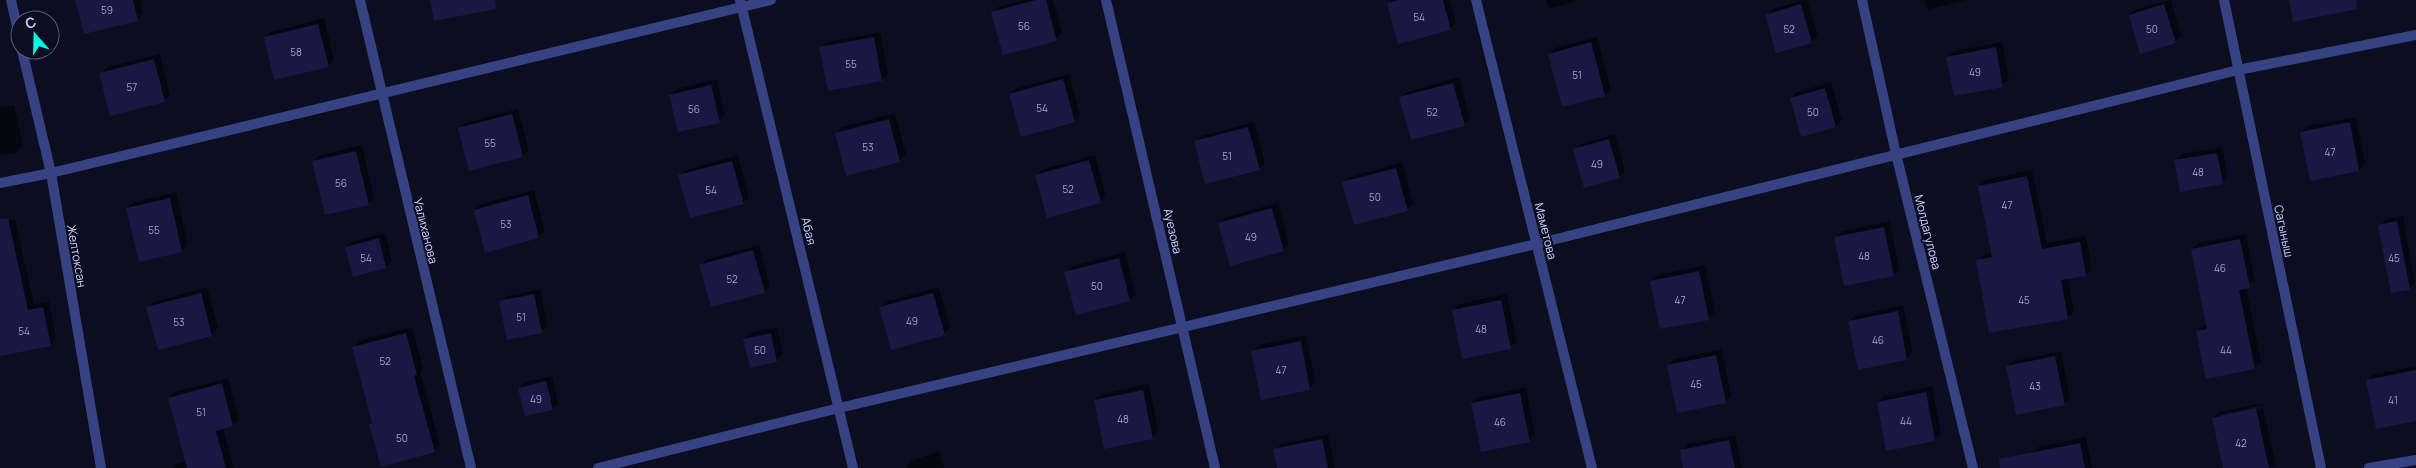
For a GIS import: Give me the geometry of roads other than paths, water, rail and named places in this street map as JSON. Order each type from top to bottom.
[{"type":"street","name":"Уалиханова","points":[[360,0],[380,94],[471,468]]},
{"type":"street","points":[[0,183],[50,173],[380,94],[741,4],[771,0]]},
{"type":"street","name":"Ауезова","points":[[1106,0],[1214,468]]},
{"type":"street","name":"Маметова","points":[[1476,0],[1592,468]]},
{"type":"street","name":"Молдагулова","points":[[1862,0],[1896,154],[1973,468]]},
{"type":"street","name":"Сагыныш","points":[[2224,0],[2321,468]]},
{"type":"street","name":"Абая","points":[[741,4],[854,468]]},
{"type":"street","points":[[598,468],[839,408],[1536,244],[2238,70],[2416,35]]},
{"type":"street","name":"Желтоксан","points":[[24,60],[50,173],[101,468]]},
{"type":"street","points":[[2369,468],[2416,460]]}]
